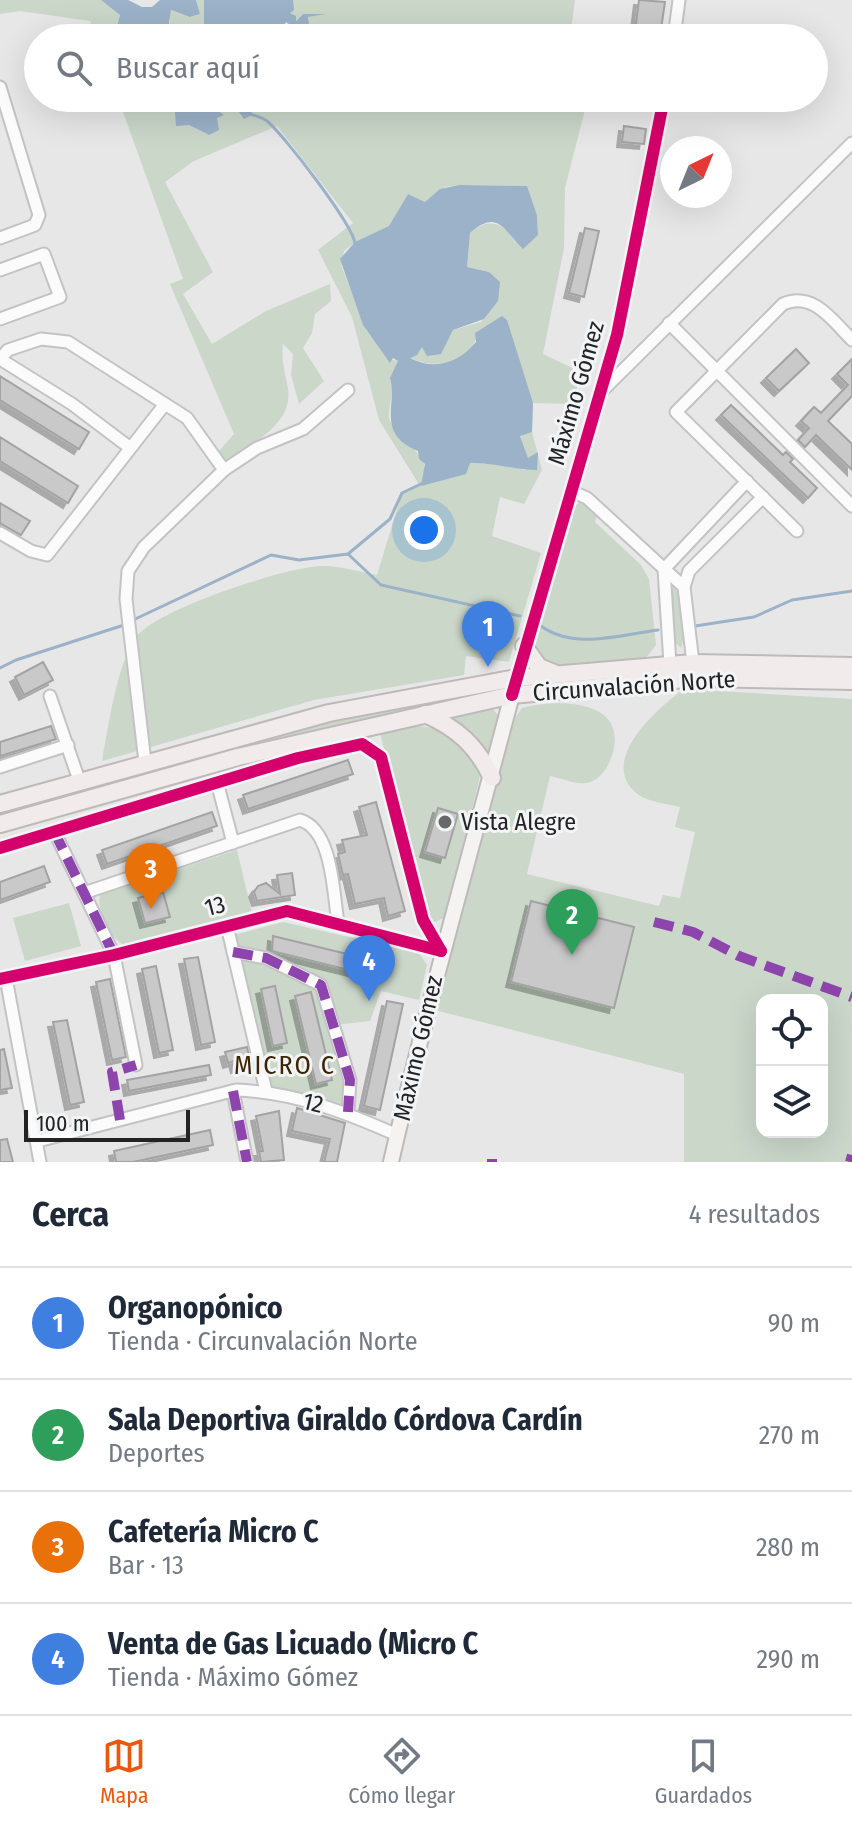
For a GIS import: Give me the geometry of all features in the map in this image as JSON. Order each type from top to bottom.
[{"type":"highway","points":[[524,646],[539,667],[556,674]]},
{"type":"highway","name":"Circunvalación Norte","points":[[0,804],[329,713],[516,678],[556,674],[852,666]]},
{"type":"highway","name":"Circunvalación Norte","points":[[694,670],[852,681]]},
{"type":"highway","name":"Circunvalación Norte","points":[[0,824],[238,757],[425,714],[512,695],[671,671]]},
{"type":"highway","points":[[425,714],[448,724],[464,737],[475,748],[492,778]]},
{"type":"highway","points":[[79,780],[85,799]]},
{"type":"main road","name":"Máximo Gómez","points":[[391,1162],[441,951],[492,778],[512,695]]},
{"type":"street","points":[[676,24],[679,0]]},
{"type":"street","points":[[0,87],[39,215],[35,225],[0,238]]},
{"type":"street","name":"Máximo Gómez","points":[[512,695],[524,646],[602,391],[661,112]]},
{"type":"street","points":[[602,391],[852,143]]},
{"type":"street","points":[[0,270],[44,254],[60,297],[0,319]]},
{"type":"street","points":[[797,531],[676,412],[783,304],[794,300],[818,306],[852,340]]},
{"type":"street","points":[[669,323],[852,506]]},
{"type":"street","points":[[129,447],[72,404],[0,359],[21,343],[54,338],[68,342],[187,418],[224,470]]},
{"type":"street","points":[[145,762],[126,583],[134,560],[177,512],[224,470],[257,448],[303,429],[348,390]]},
{"type":"street","points":[[0,533],[31,551],[47,555],[165,404]]},
{"type":"street","points":[[671,671],[664,569],[747,481]]},
{"type":"street","points":[[571,491],[587,498],[684,587]]},
{"type":"street","points":[[694,670],[684,587],[689,571],[763,497]]},
{"type":"street","points":[[50,696],[79,780]]},
{"type":"street","points":[[0,767],[68,745]]},
{"type":"street","points":[[0,848],[217,782],[357,745],[376,751],[381,757],[423,920],[441,951]]},
{"type":"street","points":[[217,782],[233,843]]},
{"type":"street","points":[[84,893],[287,822],[306,822],[324,846],[338,922]]},
{"type":"street","points":[[54,831],[114,955],[136,1065]]},
{"type":"street","name":"13","points":[[3,979],[114,955],[287,911],[441,951]]},
{"type":"street","points":[[227,926],[266,1091]]},
{"type":"street","points":[[233,952],[266,958],[321,985],[350,1080],[348,1112]]},
{"type":"street","points":[[3,979],[40,1162]]},
{"type":"street","points":[[233,1091],[247,1162]]},
{"type":"street","name":"12","points":[[38,1141],[233,1091],[266,1091],[348,1112],[397,1135]]},
{"type":"green space","points":[[0,0],[101,0],[120,15],[117,24],[91,24],[90,21],[20,11],[0,14]]},
{"type":"green space","points":[[196,0],[204,0],[204,24],[144,24],[170,23],[170,10],[190,17],[200,14]]},
{"type":"green space","points":[[293,0],[575,0],[572,24],[309,24],[308,17],[324,14],[303,14],[295,21],[296,16],[289,12]]},
{"type":"green space","points":[[123,112],[186,112],[189,125],[209,135],[211,112],[584,112],[565,188],[564,248],[543,354],[579,371],[575,404],[533,403],[532,424],[476,338],[466,354],[448,362],[428,363],[409,357],[422,346],[443,346],[453,330],[481,322],[498,301],[489,272],[467,267],[470,233],[483,225],[495,224],[506,230],[515,242],[538,235],[537,215],[527,186],[445,187],[425,202],[408,194],[390,226],[355,242],[344,251],[341,265],[366,330],[389,359],[398,361],[389,418],[424,463],[423,479],[467,468],[470,463],[524,470],[537,453],[528,459],[520,435],[532,432],[542,470],[524,504],[500,497],[492,536],[541,553],[509,662],[466,656],[464,675],[314,700],[102,761],[114,697],[129,649],[136,637],[169,614],[195,602],[282,573],[323,566],[377,575],[402,493],[420,486],[379,420],[352,317],[318,250],[353,223],[277,126],[194,161],[165,182],[213,272],[183,294],[212,344],[266,311],[330,284],[331,301],[315,314],[312,333],[303,348],[324,381],[299,404],[291,375],[293,354],[283,344],[288,388],[284,413],[268,432],[225,462],[219,451],[234,434],[170,284],[183,279]]},
{"type":"green space","points":[[581,502],[597,514],[595,522],[641,565],[649,579],[656,645],[644,660],[548,667],[527,644],[576,505]]},
{"type":"green space","points":[[674,587],[684,617],[681,648],[674,641],[668,592]]},
{"type":"green space","points":[[484,688],[485,694],[90,786],[209,750]]},
{"type":"green space","points":[[684,689],[852,699],[852,1162],[684,1162],[684,1074],[435,1010],[511,723],[522,708],[557,703],[591,708],[604,715],[613,727],[615,742],[609,763],[594,780],[578,783],[550,776],[527,874],[659,906],[663,895],[680,898],[695,832],[675,827],[680,807],[648,800],[633,790],[625,777],[624,763],[628,748],[661,708]]},
{"type":"green space","points":[[491,707],[498,715],[487,757],[467,730],[444,717]]},
{"type":"green space","points":[[417,726],[439,730],[457,740],[471,755],[480,776],[446,917],[435,922],[429,920],[380,733]]},
{"type":"green space","points":[[237,850],[252,913],[124,945],[109,930],[100,908],[100,895]]},
{"type":"green space","points":[[69,903],[81,946],[25,961],[13,918]]},
{"type":"green space","points":[[283,922],[419,953],[427,965],[419,1000],[381,991],[370,1021],[334,1025],[350,1080],[348,1112],[266,1091],[230,936]]},
{"type":"water","points":[[101,0],[128,0],[142,7],[152,7],[160,0],[196,0],[200,14],[190,17],[171,10],[169,24],[118,24],[120,15]]},
{"type":"water","points":[[204,0],[293,0],[294,10],[290,13],[296,16],[296,21],[303,14],[326,14],[308,17],[309,24],[204,24]]},
{"type":"water","points":[[175,112],[220,112],[224,115],[217,118],[219,130],[209,135],[189,125],[176,126]]},
{"type":"water","points":[[239,112],[251,112],[252,115],[244,119]]},
{"type":"water","points":[[459,185],[527,186],[537,215],[538,235],[523,249],[495,222],[488,222],[470,233],[467,267],[489,272],[500,282],[498,301],[484,319],[453,330],[441,354],[427,356],[422,347],[417,355],[410,358],[428,364],[454,360],[476,342],[475,333],[502,316],[507,320],[533,403],[532,432],[520,436],[528,458],[538,452],[537,470],[470,463],[466,474],[421,486],[425,464],[419,459],[418,451],[405,444],[392,427],[390,378],[398,361],[393,358],[390,363],[363,325],[340,259],[355,242],[389,226],[408,194],[425,202],[440,189]]},
{"type":"building","points":[[639,0],[665,2],[662,24],[636,24]]},
{"type":"building","points":[[624,126],[646,129],[644,144],[622,142]]},
{"type":"building","points":[[585,228],[599,231],[584,297],[569,293]]},
{"type":"building","points":[[796,349],[809,363],[779,391],[766,378]]},
{"type":"building","points":[[852,359],[852,396],[828,421],[852,444],[852,470],[816,435],[805,447],[798,440],[809,428],[801,421],[814,407],[821,413],[848,385],[837,374]]},
{"type":"building","points":[[0,376],[89,432],[79,449],[0,400]]},
{"type":"building","points":[[731,405],[783,455],[786,452],[793,459],[790,462],[817,488],[808,498],[721,415]]},
{"type":"building","points":[[0,437],[78,486],[68,503],[0,461]]},
{"type":"building","points":[[0,503],[30,521],[21,535],[0,523]]},
{"type":"building","points":[[43,662],[53,680],[24,695],[15,677]]},
{"type":"building","points":[[51,726],[56,739],[0,756],[0,742]]},
{"type":"building","points":[[348,760],[353,774],[248,809],[243,795]]},
{"type":"building","points":[[376,802],[405,911],[388,916],[384,898],[355,904],[348,874],[343,875],[338,854],[345,852],[342,840],[367,835],[359,807]]},
{"type":"building","points":[[438,808],[458,814],[445,858],[425,852]]},
{"type":"building","points":[[212,812],[217,826],[107,864],[102,850]]},
{"type":"building","points":[[44,866],[50,882],[0,900],[0,882]]},
{"type":"building","points":[[292,873],[295,895],[257,901],[254,892],[258,886],[266,883],[280,894],[277,875]]},
{"type":"building","points":[[163,892],[170,917],[145,923],[138,898]]},
{"type":"building","points":[[531,901],[634,927],[614,1008],[511,982]]},
{"type":"building","points":[[273,936],[380,962],[377,977],[272,951]]},
{"type":"building","points":[[198,957],[215,1042],[201,1045],[184,959]]},
{"type":"building","points":[[156,966],[173,1050],[159,1053],[142,969]]},
{"type":"building","points":[[110,979],[126,1057],[112,1060],[96,982]]},
{"type":"building","points":[[275,986],[287,1043],[273,1046],[261,989]]},
{"type":"building","points":[[311,992],[332,1080],[316,1084],[295,996]]},
{"type":"building","points":[[387,1001],[403,1004],[380,1110],[364,1106]]},
{"type":"building","points":[[67,1020],[84,1102],[70,1105],[53,1022]]},
{"type":"building","points":[[247,1047],[251,1064],[236,1068],[234,1061],[228,1063],[225,1052]]},
{"type":"building","points":[[4,1049],[12,1088],[0,1090],[0,1050]]},
{"type":"building","points":[[209,1065],[211,1075],[129,1091],[127,1080]]},
{"type":"building","points":[[297,1108],[345,1123],[337,1162],[324,1162],[330,1139],[292,1131]]},
{"type":"building","points":[[279,1111],[284,1160],[261,1162],[259,1151],[263,1151],[256,1116]]},
{"type":"building","points":[[210,1130],[213,1145],[133,1162],[116,1162],[114,1151]]},
{"type":"building","points":[[7,1139],[13,1162],[0,1162],[0,1140]]},
{"type":"waterway","points":[[250,114],[267,121],[288,144],[331,201],[355,244]]},
{"type":"waterway","points":[[131,621],[271,555],[299,560],[348,554],[390,519],[402,493],[423,483]]},
{"type":"waterway","points":[[348,554],[381,585],[520,616]]},
{"type":"waterway","points":[[695,626],[754,617],[792,600],[852,591]]},
{"type":"waterway","points":[[0,668],[124,625]]},
{"type":"waterway","points":[[541,626],[554,633],[582,639],[658,630]]},
{"type":"marked path","points":[[54,831],[114,955]]},
{"type":"marked path","points":[[654,922],[693,932],[739,956],[852,997]]},
{"type":"marked path","points":[[233,952],[266,958],[321,985],[350,1080],[348,1112]]},
{"type":"marked path","points":[[120,1120],[112,1072],[136,1065]]},
{"type":"marked path","points":[[233,1091],[247,1162]]},
{"type":"marked path","points":[[850,1162],[852,1155]]},
{"type":"cycle path","points":[[512,695],[617,335],[661,112]]},
{"type":"cycle path","points":[[0,848],[298,758],[362,744],[381,757],[423,920],[441,951]]},
{"type":"cycle path","points":[[0,979],[114,955],[287,911],[441,951]]},
{"type":"place","name":"Organopónico","points":[[488,667]]},
{"type":"place","name":"Vista Alegre","points":[[445,822]]},
{"type":"place","name":"Cafetería Micro C","points":[[151,909]]},
{"type":"place","name":"Sala Deportiva Giraldo Córdova Cardín","points":[[572,955]]},
{"type":"place","name":"Venta de Gas Licuado (Micro C","points":[[369,1001]]},
{"type":"district","name":"MICRO C","points":[[285,1065]]}]
